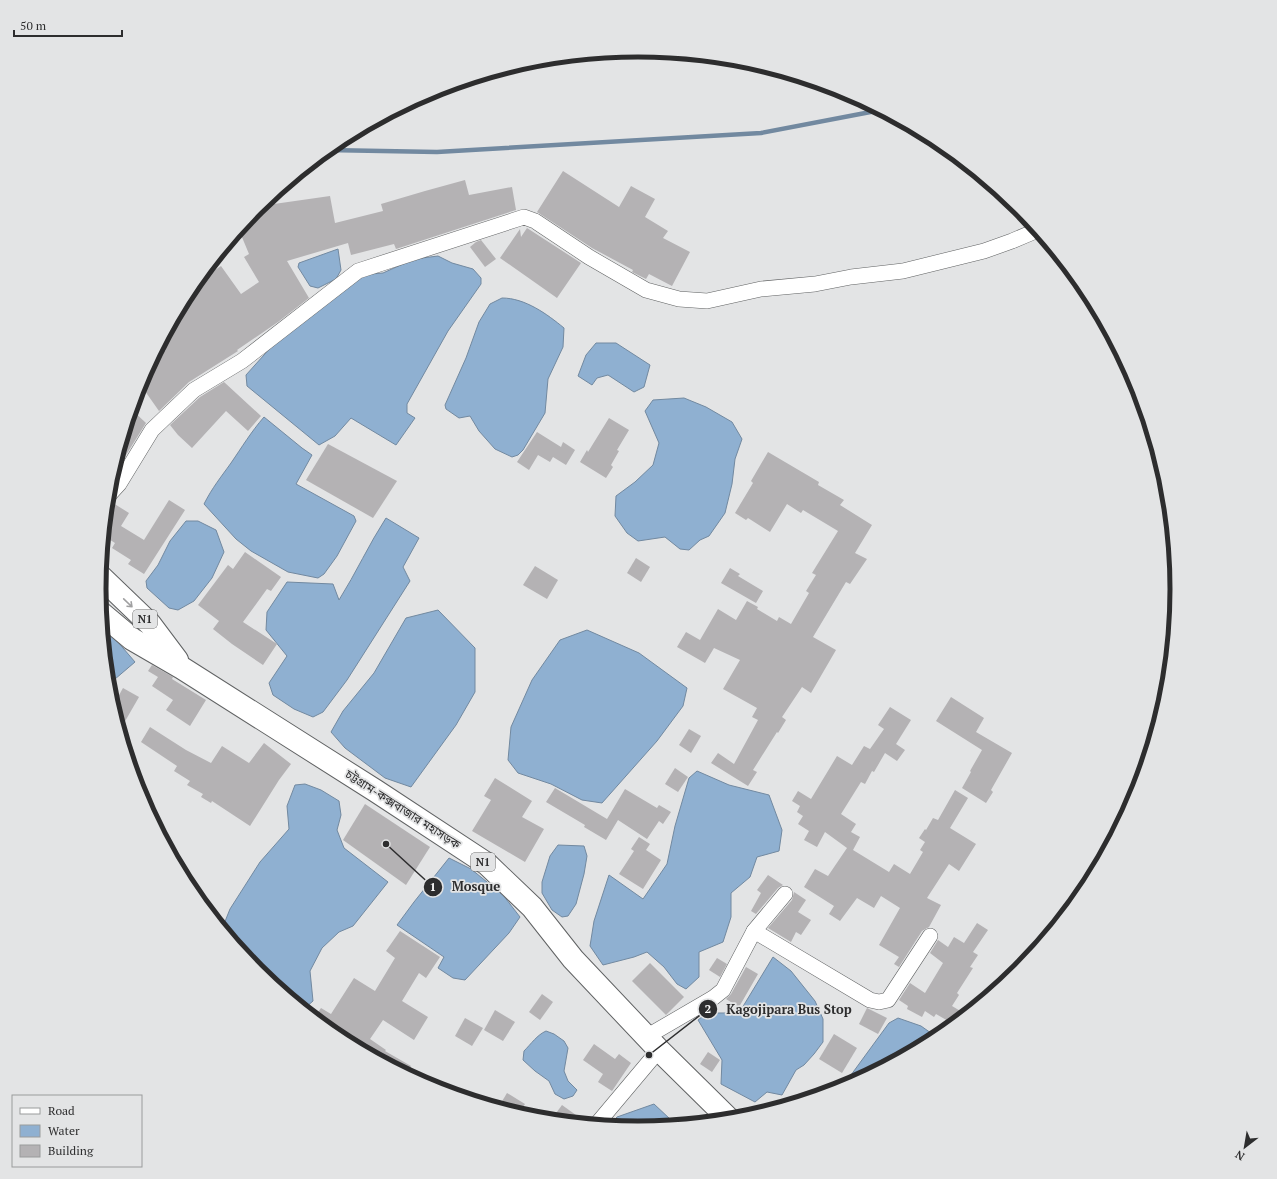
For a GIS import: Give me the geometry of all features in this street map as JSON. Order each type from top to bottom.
[{"type":"highway","name":"চট্টগ্রাম-কক্সবাজার মহাসড়ক","points":[[106,582],[150,624],[182,668]]},
{"type":"highway","name":"চট্টগ্রাম-কক্সবাজার মহাসড়ক","points":[[107,618],[132,639],[182,668],[376,790],[487,864],[532,907],[573,959],[652,1044],[724,1115]]},
{"type":"street","points":[[116,488],[152,430],[194,390],[242,361],[358,271],[524,217],[535,221],[589,257],[646,290],[678,300],[707,302],[760,289],[815,284],[851,277],[903,271],[984,251],[1012,242],[1033,232]]},
{"type":"street","points":[[599,1120],[652,1044],[723,990],[754,930],[785,894]]},
{"type":"street","points":[[754,930],[870,1000],[880,1002],[888,1000],[930,936]]},
{"type":"water","points":[[338,249],[341,270],[336,279],[318,288],[310,286],[298,267],[299,263]]},
{"type":"water","points":[[438,256],[452,263],[473,269],[481,278],[481,284],[448,331],[407,404],[407,413],[415,418],[396,445],[351,418],[335,436],[319,445],[247,386],[246,375],[273,345],[358,275],[383,273],[414,259]]},
{"type":"water","points":[[502,298],[527,304],[543,312],[564,328],[563,347],[548,379],[545,413],[523,450],[518,455],[512,457],[495,449],[479,431],[470,416],[459,418],[446,409],[445,405],[466,358],[479,322],[490,304]]},
{"type":"water","points":[[596,343],[616,343],[650,365],[644,387],[634,392],[608,375],[597,378],[592,385],[578,376],[586,355]]},
{"type":"water","points":[[684,398],[706,407],[732,422],[742,439],[735,459],[732,484],[725,513],[709,536],[700,540],[689,550],[680,549],[665,537],[638,541],[627,533],[615,516],[616,496],[635,482],[653,465],[659,443],[645,411],[653,400]]},
{"type":"water","points":[[264,417],[312,455],[296,484],[354,516],[356,521],[337,556],[324,574],[318,578],[288,572],[251,551],[236,539],[204,504],[210,493]]},
{"type":"water","points":[[386,518],[419,538],[403,567],[410,581],[347,680],[323,712],[313,717],[294,709],[273,695],[269,683],[287,656],[266,630],[267,612],[287,582],[333,584],[339,600]]},
{"type":"water","points":[[186,521],[198,521],[216,530],[224,552],[212,578],[194,601],[178,610],[169,608],[147,588],[146,581],[158,565],[170,541]]},
{"type":"water","points":[[438,610],[475,648],[475,692],[456,725],[411,787],[385,778],[345,748],[331,732],[343,711],[374,673],[406,618]]},
{"type":"water","points":[[587,630],[639,653],[687,688],[683,706],[657,741],[602,803],[582,800],[551,784],[518,773],[508,760],[511,727],[532,680],[560,640]]},
{"type":"water","points":[[108,632],[111,634],[135,662],[114,680]]},
{"type":"water","points":[[697,771],[729,785],[769,795],[782,830],[779,851],[757,857],[750,877],[731,893],[731,917],[723,942],[699,952],[699,977],[686,989],[677,984],[664,967],[647,952],[603,965],[590,946],[594,921],[609,875],[643,899],[667,864],[675,826],[689,778]]},
{"type":"water","points":[[305,784],[321,790],[339,801],[341,815],[337,830],[344,848],[388,882],[353,926],[339,932],[322,948],[310,971],[313,1001],[307,1006],[287,990],[262,966],[224,924],[230,909],[260,862],[289,829],[287,806],[295,785]]},
{"type":"water","points":[[558,845],[584,846],[587,856],[576,904],[568,916],[562,917],[552,910],[542,893],[542,882],[550,856]]},
{"type":"water","points":[[449,858],[471,869],[503,895],[520,917],[509,933],[465,980],[453,978],[438,968],[444,957],[397,925]]},
{"type":"water","points":[[773,957],[791,971],[815,1001],[823,1019],[823,1042],[804,1065],[796,1070],[782,1095],[767,1092],[755,1102],[721,1084],[722,1060],[698,1020],[707,1013],[739,1013]]},
{"type":"water","points":[[898,1018],[921,1026],[932,1034],[905,1051],[849,1078],[889,1023]]},
{"type":"water","points":[[546,1031],[554,1034],[564,1041],[568,1048],[564,1071],[568,1081],[577,1090],[573,1096],[564,1099],[555,1094],[549,1081],[523,1060],[524,1051],[537,1037]]},
{"type":"water","points":[[654,1104],[670,1119],[668,1121],[613,1121],[617,1117]]},
{"type":"building","points":[[563,171],[619,207],[631,186],[655,199],[645,217],[668,231],[663,238],[690,252],[672,286],[649,274],[646,279],[632,272],[633,270],[592,248],[537,212]]},
{"type":"building","points":[[465,180],[469,195],[512,187],[516,210],[396,249],[394,244],[351,255],[348,243],[287,261],[309,298],[278,322],[237,350],[238,351],[189,382],[159,411],[145,391],[161,354],[166,350],[164,348],[177,323],[210,273],[221,266],[241,294],[259,282],[244,257],[249,254],[241,235],[271,204],[330,196],[335,223],[383,211],[381,204]]},
{"type":"building","points":[[527,228],[581,263],[557,298],[500,258],[520,229],[521,237]]},
{"type":"building","points":[[481,240],[496,259],[485,267],[470,247]]},
{"type":"building","points":[[224,382],[261,416],[248,431],[226,411],[192,448],[170,425],[200,397]]},
{"type":"building","points":[[136,414],[146,423],[122,462]]},
{"type":"building","points":[[609,418],[629,430],[617,450],[619,451],[611,465],[613,467],[606,478],[580,462]]},
{"type":"building","points":[[537,432],[561,447],[563,442],[575,450],[566,465],[553,457],[550,462],[538,455],[529,470],[517,462]]},
{"type":"building","points":[[328,444],[397,481],[373,518],[306,480]]},
{"type":"building","points":[[768,452],[819,482],[818,485],[844,500],[840,505],[872,525],[855,553],[867,559],[850,584],[846,582],[813,637],[836,650],[811,693],[802,687],[782,717],[786,720],[753,770],[757,772],[748,786],[711,763],[718,753],[734,764],[758,720],[752,717],[757,708],[723,689],[740,660],[714,648],[705,663],[677,647],[686,632],[700,640],[718,609],[736,620],[747,601],[777,621],[779,617],[791,624],[809,593],[806,591],[816,575],[812,573],[838,531],[803,510],[801,513],[787,504],[770,532],[748,518],[746,520],[735,513],[753,483],[751,481]]},
{"type":"building","points":[[169,500],[185,510],[144,574],[128,564],[131,560],[112,548],[115,543],[109,539],[113,503],[129,513],[121,526],[144,540]]},
{"type":"building","points":[[245,552],[281,577],[271,591],[267,589],[243,622],[277,644],[263,665],[213,629],[219,621],[198,605],[228,565],[233,569]]},
{"type":"building","points":[[636,558],[650,567],[641,582],[627,573]]},
{"type":"building","points":[[535,566],[558,580],[547,599],[523,585]]},
{"type":"building","points":[[730,568],[740,574],[738,576],[763,591],[756,603],[721,583]]},
{"type":"building","points":[[152,665],[173,677],[172,679],[206,700],[190,726],[166,710],[173,700],[152,686],[158,677],[148,671]]},
{"type":"building","points":[[123,688],[139,697],[123,724],[117,698]]},
{"type":"building","points":[[951,697],[984,718],[976,732],[1012,753],[991,790],[993,792],[986,803],[962,788],[982,750],[936,721]]},
{"type":"building","points":[[890,707],[911,720],[896,744],[905,750],[897,761],[885,753],[865,784],[861,782],[841,814],[856,824],[851,832],[860,837],[853,850],[889,872],[894,864],[910,874],[923,852],[920,850],[925,842],[919,838],[933,818],[938,820],[955,790],[968,798],[950,828],[976,844],[959,871],[949,864],[927,898],[941,905],[929,927],[922,931],[899,967],[894,964],[899,957],[879,945],[900,908],[881,896],[874,908],[857,898],[840,921],[829,914],[834,906],[804,887],[815,869],[828,876],[847,848],[825,832],[817,847],[804,840],[809,831],[798,824],[803,816],[797,812],[800,806],[792,801],[798,791],[811,799],[837,756],[852,765],[864,746],[870,749],[884,729],[878,725]]},
{"type":"building","points":[[150,727],[186,750],[211,763],[222,746],[249,763],[264,743],[291,764],[250,826],[212,801],[211,803],[201,797],[203,794],[187,785],[190,781],[174,771],[177,766],[141,742]]},
{"type":"building","points":[[689,729],[701,736],[691,753],[679,745]]},
{"type":"building","points":[[675,768],[688,777],[678,792],[665,784]]},
{"type":"building","points":[[495,778],[532,801],[522,817],[544,829],[525,862],[472,831],[491,800],[484,796]]},
{"type":"building","points":[[555,788],[607,819],[625,789],[657,808],[659,805],[671,812],[663,824],[659,821],[647,839],[618,820],[606,840],[584,827],[585,825],[546,802]]},
{"type":"building","points":[[365,804],[430,847],[406,885],[343,840]]},
{"type":"building","points":[[639,837],[650,844],[646,850],[661,860],[643,889],[619,874],[634,851],[631,849]]},
{"type":"building","points":[[768,875],[783,885],[778,888],[756,914],[751,911],[761,893],[757,890]]},
{"type":"building","points":[[794,892],[806,900],[798,912],[811,920],[801,935],[796,932],[791,942],[768,928],[792,900]]},
{"type":"building","points":[[977,923],[988,930],[973,952],[978,955],[970,967],[973,968],[957,993],[959,995],[952,1006],[962,1012],[961,1013],[949,1022],[936,1014],[934,1017],[925,1011],[922,1017],[907,1009],[908,1006],[899,1000],[910,983],[925,993],[943,963],[930,953],[938,940],[948,947],[954,937],[964,943]]},
{"type":"building","points":[[400,931],[440,957],[426,978],[419,973],[402,1001],[428,1017],[414,1040],[383,1020],[370,1039],[386,1050],[385,1051],[411,1066],[409,1070],[372,1051],[317,1014],[321,1008],[331,1014],[354,978],[375,991],[395,958],[386,951]]},
{"type":"building","points":[[717,958],[727,964],[720,977],[709,970]]},
{"type":"building","points":[[650,963],[684,997],[666,1015],[632,981]]},
{"type":"building","points":[[746,967],[758,974],[739,1007],[726,999],[731,994]]},
{"type":"building","points":[[542,994],[553,1002],[540,1020],[529,1012]]},
{"type":"building","points":[[867,1008],[887,1018],[878,1034],[859,1024]]},
{"type":"building","points":[[495,1010],[515,1022],[503,1041],[484,1030]]},
{"type":"building","points":[[465,1018],[483,1028],[472,1046],[455,1036]]},
{"type":"building","points":[[834,1034],[857,1048],[842,1073],[819,1059]]},
{"type":"building","points":[[594,1044],[615,1059],[619,1054],[631,1063],[612,1091],[598,1082],[603,1074],[583,1060]]},
{"type":"building","points":[[708,1052],[720,1060],[712,1072],[700,1064]]},
{"type":"building","points":[[507,1093],[525,1104],[522,1109],[500,1104]]},
{"type":"building","points":[[562,1105],[580,1118],[569,1117],[555,1115]]},
{"type":"waterway","points":[[338,150],[437,152],[761,133],[873,112]]},
{"type":"place","name":"Mosque","points":[[386,844]]},
{"type":"place","name":"Kagojipara Bus Stop","points":[[649,1055]]}]
